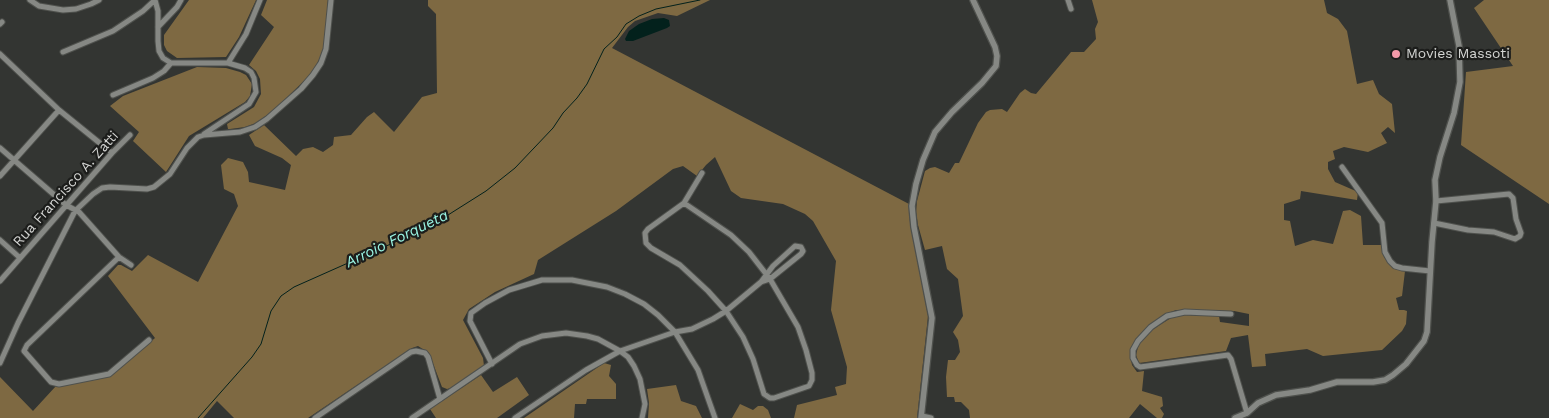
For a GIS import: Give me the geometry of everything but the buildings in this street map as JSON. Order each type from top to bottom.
[{"type":"street","points":[[30,0],[39,6],[63,10],[84,6],[99,0]]},
{"type":"street","points":[[0,363],[18,323],[75,211],[102,188],[147,189],[154,187],[170,174],[193,141],[249,104],[256,92],[256,85],[251,72],[238,66],[228,63],[171,63],[163,58],[160,51],[158,11],[155,0],[144,11],[112,31],[63,52]]},
{"type":"street","points":[[158,28],[181,0]]},
{"type":"street","points":[[228,63],[246,34],[260,0]]},
{"type":"street","points":[[204,135],[240,132],[255,127],[268,119],[307,82],[321,62],[326,49],[331,0]]},
{"type":"street","points":[[931,418],[921,417],[932,318],[914,227],[912,206],[923,160],[935,132],[996,66],[997,56],[995,47],[973,0]]},
{"type":"street","points":[[1068,0],[1071,9]]},
{"type":"street","points":[[1235,418],[1247,415],[1258,403],[1276,394],[1316,389],[1337,382],[1376,382],[1384,380],[1398,371],[1418,350],[1427,332],[1436,201],[1436,174],[1454,113],[1460,82],[1459,46],[1450,0]]},
{"type":"street","points":[[0,54],[59,110],[112,153]]},
{"type":"street","points":[[114,95],[153,78],[164,71],[171,63]]},
{"type":"street","points":[[0,176],[59,110]]},
{"type":"street","name":"Rua Francisco A. Zatti","points":[[0,281],[19,257],[112,153],[130,136]]},
{"type":"street","points":[[0,148],[66,206],[79,212],[120,257],[131,265]]},
{"type":"street","points":[[1342,167],[1382,222],[1385,252],[1390,261],[1395,266],[1402,268],[1430,271]]},
{"type":"street","points":[[684,203],[731,235],[749,252],[768,276],[798,327],[812,373],[812,380],[808,386],[774,398],[764,394],[743,337],[726,311],[680,265],[646,243],[645,232],[684,203],[702,173]]},
{"type":"street","points":[[1434,223],[1468,230],[1494,232],[1515,239],[1521,233],[1516,219],[1513,198],[1509,194],[1436,201]]},
{"type":"street","points":[[0,240],[19,257]]},
{"type":"street","points":[[515,418],[620,351],[675,332],[692,329],[713,319],[726,311],[768,276],[801,254],[803,251],[801,247],[795,246],[778,260],[768,276]]},
{"type":"street","points":[[120,257],[26,345],[24,351],[50,382],[54,384],[109,374],[149,340]]},
{"type":"street","points":[[492,364],[471,326],[471,313],[485,303],[509,290],[542,280],[572,280],[607,287],[644,304],[675,332],[698,370],[715,418]]},
{"type":"street","points":[[1231,314],[1185,312],[1167,316],[1138,341],[1133,350],[1133,358],[1140,367],[1228,355],[1232,359],[1247,415]]},
{"type":"street","points":[[412,418],[520,344],[542,336],[560,333],[587,336],[604,342],[628,357],[638,373],[645,404],[642,418]]},
{"type":"street","points":[[604,342],[607,352],[605,359]]},
{"type":"street","points":[[315,418],[411,352],[416,351],[424,353],[428,357],[440,399]]},
{"type":"shaded area","points":[[189,0],[256,0],[239,37],[226,57],[177,58],[167,51],[164,45],[164,35]]},
{"type":"shaded area","points":[[267,0],[328,0],[324,50],[312,73],[273,111],[256,123],[245,127],[228,129],[227,124],[254,107],[261,94],[260,79],[256,71],[249,65],[274,27],[261,15]]},
{"type":"shaded area","points":[[428,0],[710,0],[677,16],[658,13],[635,21],[612,48],[909,204],[910,223],[928,316],[917,418],[794,418],[797,405],[837,395],[835,387],[846,384],[847,367],[831,310],[836,261],[813,221],[805,214],[783,204],[741,198],[731,191],[715,157],[697,176],[683,166],[673,169],[616,211],[538,260],[534,274],[495,292],[469,309],[463,320],[483,358],[484,366],[451,388],[442,387],[429,353],[418,346],[412,348],[308,418],[234,418],[217,401],[203,418],[0,418],[0,377],[33,411],[56,386],[112,375],[155,338],[108,276],[118,265],[132,271],[148,255],[198,282],[238,206],[234,194],[224,189],[221,165],[228,158],[243,162],[248,172],[249,182],[285,190],[291,165],[282,158],[255,146],[249,135],[264,125],[296,156],[303,149],[313,147],[323,152],[333,145],[334,137],[351,135],[374,112],[394,132],[422,97],[437,93],[436,14],[428,6]]},
{"type":"shaded area","points":[[1092,0],[1324,0],[1327,13],[1338,19],[1347,31],[1357,84],[1373,80],[1379,94],[1392,104],[1395,133],[1388,127],[1381,133],[1387,143],[1368,152],[1344,147],[1333,151],[1335,159],[1328,162],[1328,169],[1335,182],[1358,192],[1357,200],[1301,191],[1300,199],[1284,204],[1284,220],[1290,221],[1295,246],[1313,240],[1333,244],[1343,211],[1350,210],[1361,216],[1363,245],[1382,245],[1384,257],[1392,267],[1405,271],[1402,296],[1396,298],[1399,310],[1407,311],[1406,324],[1402,331],[1382,350],[1323,356],[1307,349],[1265,354],[1266,366],[1252,367],[1248,335],[1231,338],[1226,351],[1139,363],[1136,355],[1139,343],[1150,331],[1171,318],[1184,315],[1219,316],[1220,322],[1249,326],[1249,314],[1234,311],[1176,310],[1166,314],[1147,327],[1134,343],[1130,354],[1132,365],[1137,372],[1144,371],[1142,391],[1162,397],[1163,406],[1160,408],[1164,414],[1162,418],[1157,418],[1140,404],[1129,418],[970,418],[969,410],[961,402],[955,402],[954,397],[947,397],[946,377],[948,360],[955,360],[960,352],[958,340],[953,332],[963,316],[958,279],[947,269],[942,246],[925,250],[918,225],[917,201],[925,171],[935,167],[949,173],[955,163],[959,163],[978,123],[986,112],[1002,109],[1007,112],[1025,89],[1036,94],[1071,52],[1084,52],[1096,39],[1095,29],[1098,22]]},
{"type":"shaded area","points":[[1484,0],[1549,0],[1549,204],[1461,145],[1466,72],[1513,66],[1474,8]]},
{"type":"shaded area","points":[[197,67],[226,68],[246,75],[252,84],[250,96],[245,102],[189,136],[166,172],[133,141],[139,132],[110,106],[123,96]]},
{"type":"shaded area","points":[[604,363],[611,365],[609,376],[616,384],[616,399],[587,399],[586,404],[575,404],[574,418],[524,418]]},
{"type":"shaded area","points":[[481,375],[493,392],[517,377],[529,395],[497,418],[436,418],[430,409]]},
{"type":"shaded area","points":[[676,385],[681,401],[696,406],[702,418],[648,418],[649,403],[647,389]]},
{"type":"shaded area","points":[[740,404],[753,410],[758,406],[763,406],[768,410],[771,418],[732,418]]},
{"type":"water","points":[[664,18],[669,20],[670,26],[667,28],[633,41],[626,41],[625,39],[629,31],[639,24],[652,19]]},
{"type":"waterway","name":"Arroio Forqueta","points":[[198,418],[252,357],[261,344],[271,311],[281,296],[294,287],[429,227],[486,191],[515,168],[553,128],[587,84],[604,49],[617,37],[626,24],[656,9],[700,0]]},
{"type":"place","name":"Movies Massoti","points":[[1396,54]]}]
